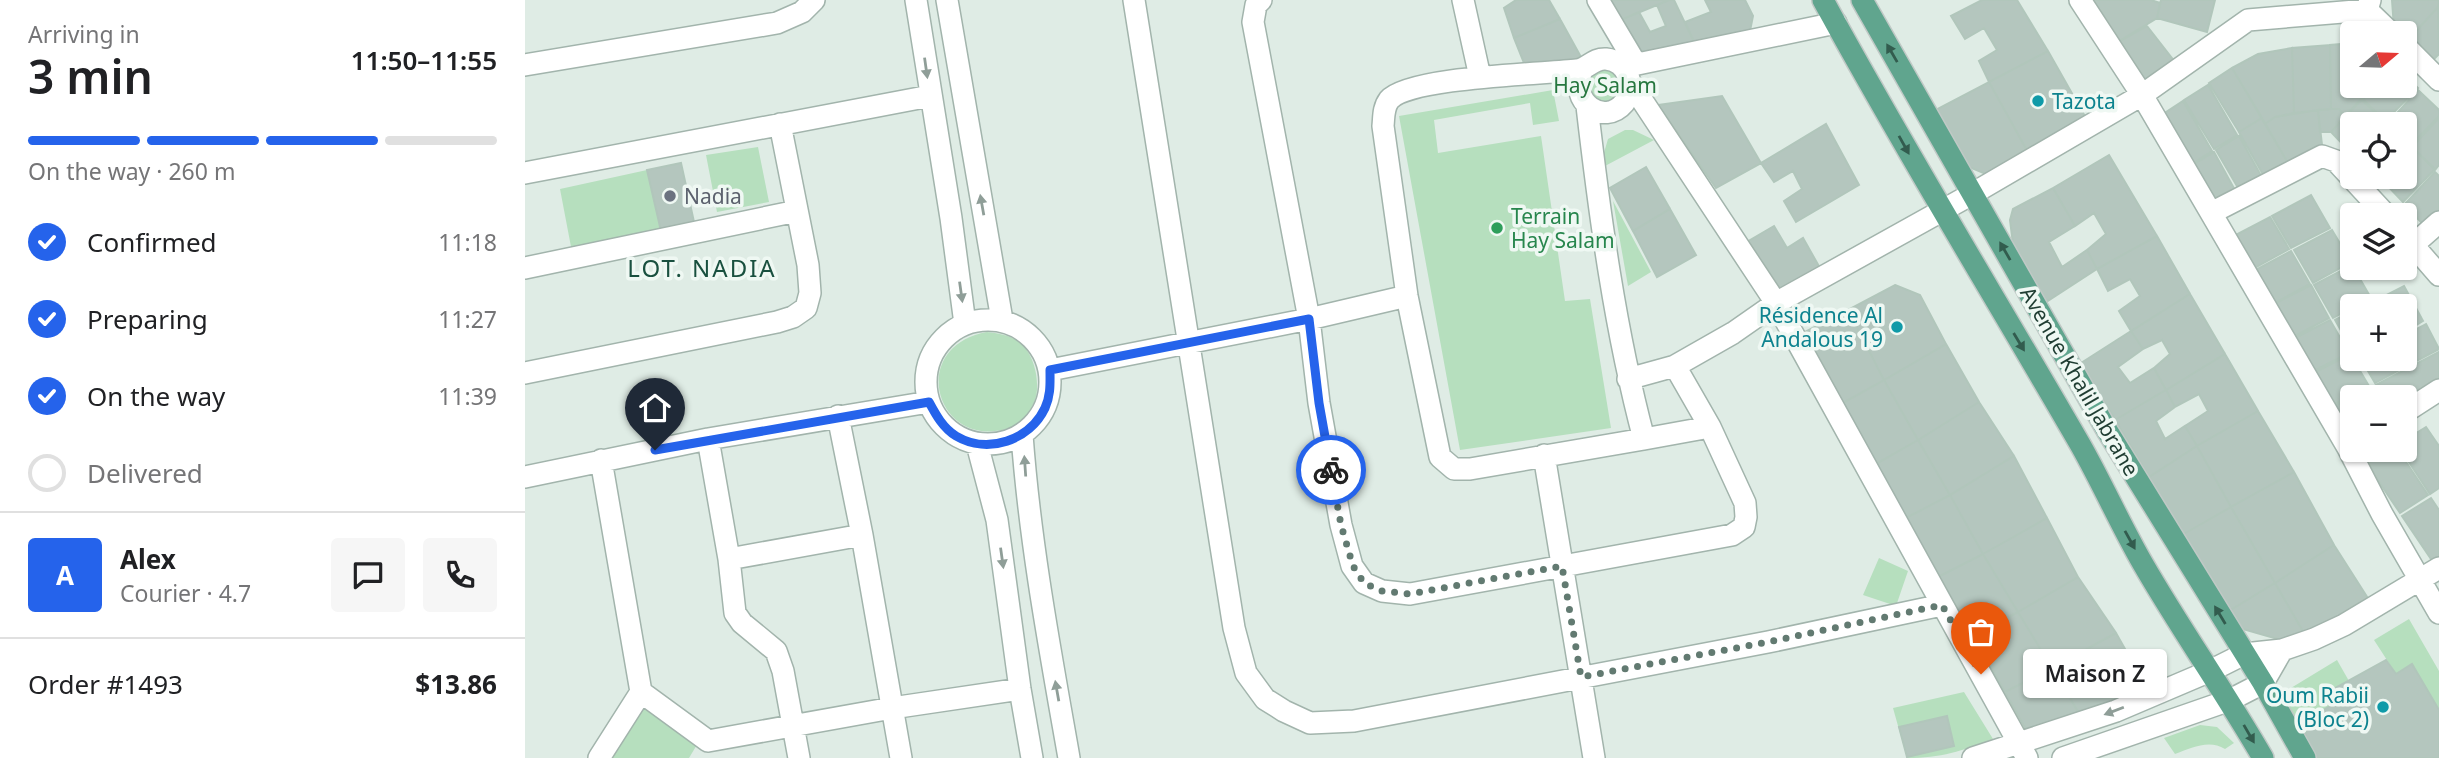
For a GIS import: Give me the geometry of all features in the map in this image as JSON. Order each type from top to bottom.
[{"type":"main road","name":"Avenue Khalil Jabrane","points":[[1823,0],[1941,211],[2082,449],[2142,562],[2230,700],[2263,758]]},
{"type":"main road","name":"Avenue Khalil Jabrane","points":[[1862,0],[2108,432],[2263,683],[2305,758]]},
{"type":"street","points":[[525,65],[777,23],[802,12],[814,0]]},
{"type":"street","points":[[916,0],[965,324]]},
{"type":"street","points":[[947,0],[1002,320]]},
{"type":"street","points":[[1135,0],[1234,628],[1246,673],[1265,699],[1310,723],[1354,721],[1768,642],[1942,605]]},
{"type":"street","points":[[1261,0],[1256,5],[1253,22],[1309,319],[1319,403],[1341,525],[1353,566],[1364,583],[1382,591],[1410,594],[1732,535],[1744,527],[1745,503],[1710,427],[1675,366]]},
{"type":"street","points":[[1463,0],[1480,77]]},
{"type":"street","points":[[1598,0],[1630,71],[1776,303],[2024,750]]},
{"type":"street","points":[[2080,0],[2143,95],[2340,430]]},
{"type":"street","points":[[1628,379],[1675,366],[1733,333],[1776,303],[2143,95],[2249,10],[2368,5],[2381,21]]},
{"type":"street","points":[[1710,427],[1470,469],[1454,469],[1447,464],[1440,457],[1436,442],[1407,296],[1383,126],[1384,109],[1390,99],[1400,93],[1480,77],[1582,70],[1597,60],[1615,61],[1630,71],[1836,23]]},
{"type":"street","points":[[2417,58],[2439,80]]},
{"type":"street","points":[[1582,70],[1578,89],[1587,106],[1601,225],[1628,379],[1644,439]]},
{"type":"street","points":[[1587,106],[1598,112],[1611,112],[1622,105],[1629,95],[1630,71]]},
{"type":"street","points":[[525,173],[930,96]]},
{"type":"street","points":[[525,373],[746,329],[793,317],[806,308],[810,293],[808,265],[780,124]]},
{"type":"street","points":[[2211,213],[2322,156],[2336,161],[2375,203]]},
{"type":"street","points":[[525,268],[797,211]]},
{"type":"street","points":[[2417,236],[2439,222]]},
{"type":"street","points":[[2417,250],[2439,275]]},
{"type":"street","points":[[1050,370],[1309,319],[1407,296]]},
{"type":"street","points":[[980,319],[1002,320],[1019,327],[1033,338],[1044,352],[1050,370],[1051,388],[1046,406],[1036,423],[1022,435],[1001,444],[977,444],[957,436],[940,422],[929,402],[925,381],[930,359],[941,340],[958,326],[980,319]]},
{"type":"street","points":[[2417,404],[2439,390]]},
{"type":"street","points":[[525,477],[708,439],[929,402]]},
{"type":"street","points":[[838,416],[901,758]]},
{"type":"street","points":[[1022,435],[1029,519],[1069,758]]},
{"type":"street","points":[[708,439],[736,613],[742,623],[776,651],[783,671],[799,758]]},
{"type":"street","points":[[977,444],[997,520],[1032,758]]},
{"type":"street","points":[[1544,455],[1594,758]]},
{"type":"street","points":[[601,460],[641,692],[703,749],[793,727],[891,708],[1020,689]]},
{"type":"street","points":[[2357,462],[2382,514],[2439,613]]},
{"type":"street","points":[[729,559],[862,535]]},
{"type":"street","points":[[1973,758],[2024,750],[2244,654],[2282,650],[2314,639],[2344,625],[2439,568]]},
{"type":"street","points":[[2063,758],[2230,700],[2263,683],[2282,650]]},
{"type":"street","points":[[599,758],[641,692]]},
{"type":"green space","name":"Hay Salam","points":[[1596,65],[1625,75],[1615,105],[1591,102],[1584,78]]},
{"type":"green space","name":"Terrain Hay Salam","points":[[1553,90],[1559,121],[1533,125],[1530,103],[1434,120],[1438,153],[1541,136],[1565,301],[1590,299],[1611,428],[1460,450],[1399,116]]},
{"type":"green space","points":[[1625,130],[1633,130],[1654,140],[1605,166],[1603,156],[1608,139]]},
{"type":"green space","points":[[758,147],[769,202],[717,212],[706,155]]},
{"type":"green space","points":[[647,170],[661,231],[572,252],[560,189]]},
{"type":"green space","points":[[1613,201],[1651,272],[1628,286]]},
{"type":"green space","points":[[987,332],[1011,337],[1024,346],[1035,368],[1037,385],[1035,400],[1020,422],[995,431],[974,429],[957,420],[945,406],[939,389],[940,371],[947,354],[963,341]]},
{"type":"green space","points":[[1879,558],[1908,571],[1896,606],[1863,595]]},
{"type":"green space","points":[[2409,619],[2439,671],[2439,710],[2411,665],[2396,674],[2374,640]]},
{"type":"green space","points":[[2337,660],[2349,681],[2330,691],[2336,703],[2307,719],[2305,743],[2282,702],[2286,691]]},
{"type":"green space","points":[[1964,692],[1993,739],[1951,753],[1907,758],[1893,708]]},
{"type":"green space","points":[[643,703],[698,743],[689,758],[610,758]]},
{"type":"green space","points":[[2200,725],[2217,727],[2234,743],[2225,749],[2206,745],[2175,754],[2164,738]]},
{"type":"building","points":[[1516,0],[1549,0],[1560,19],[1514,38],[1504,8]]},
{"type":"building","points":[[1603,0],[1669,0],[1616,22]]},
{"type":"building","points":[[1674,0],[1696,46],[1638,59],[1616,22],[1639,12],[1650,32],[1666,26],[1657,5]]},
{"type":"building","points":[[1705,0],[1745,0],[1753,16],[1749,36],[1696,46],[1685,22],[1711,12]]},
{"type":"building","points":[[1982,0],[2017,0],[2048,51],[1989,82],[1979,61],[1997,50],[1984,28],[1965,39],[1951,16]]},
{"type":"building","points":[[2091,0],[2151,0],[2160,3],[2157,18],[2116,43]]},
{"type":"building","points":[[2161,0],[2215,0],[2207,32],[2157,18]]},
{"type":"building","points":[[2392,0],[2439,0],[2438,7],[2417,30],[2417,21],[2394,21]]},
{"type":"building","points":[[2438,7],[2439,54],[2430,63],[2417,49],[2417,30]]},
{"type":"building","points":[[1560,19],[1581,57],[1562,66],[1526,68],[1514,38]]},
{"type":"building","points":[[2147,26],[2175,62],[2144,84],[2116,43]]},
{"type":"building","points":[[2340,44],[2340,98],[2363,98],[2350,112],[2331,109],[2330,45]]},
{"type":"building","points":[[2330,45],[2331,109],[2294,113],[2292,48]]},
{"type":"building","points":[[2292,48],[2294,113],[2275,117],[2265,124],[2232,68],[2258,54]]},
{"type":"building","name":"Tazota","points":[[2048,51],[2087,120],[2029,154],[1989,82]]},
{"type":"building","points":[[2232,68],[2262,118],[2239,132],[2209,83]]},
{"type":"building","points":[[1989,82],[2029,154],[1988,175],[1962,164],[1932,112]]},
{"type":"building","points":[[2208,85],[2237,135],[2214,149],[2184,100]]},
{"type":"building","points":[[2417,91],[2439,110],[2439,116],[2417,139],[2417,112],[2398,112],[2411,98],[2417,98]]},
{"type":"building","points":[[1722,96],[1761,163],[1716,188],[1658,105]]},
{"type":"building","points":[[2408,98],[2394,112],[2376,112],[2363,99]]},
{"type":"building","points":[[2361,99],[2375,112],[2349,112]]},
{"type":"building","points":[[2183,101],[2212,151],[2189,166],[2160,116]]},
{"type":"building","points":[[2339,109],[2341,112],[2340,122],[2331,132],[2320,132],[2318,110]]},
{"type":"building","points":[[2318,110],[2322,145],[2288,163],[2265,124],[2275,117]]},
{"type":"building","points":[[2262,118],[2288,163],[2265,178],[2239,132]]},
{"type":"building","points":[[2439,118],[2439,165],[2435,170],[2417,152],[2417,142]]},
{"type":"building","points":[[2340,122],[2340,141],[2331,132]]},
{"type":"building","points":[[1826,124],[1859,185],[1796,222],[1784,201],[1802,189],[1793,171],[1774,182],[1761,163]]},
{"type":"building","points":[[2239,136],[2264,181],[2241,193],[2216,150]]},
{"type":"building","points":[[2214,152],[2237,194],[2215,207],[2191,166]]},
{"type":"building","points":[[2417,152],[2435,169],[2417,188]]},
{"type":"building","points":[[2109,155],[2157,236],[2097,269],[2087,250],[2106,234],[2094,213],[2075,226],[2053,188]]},
{"type":"building","name":"Nadia","points":[[681,163],[694,222],[661,231],[647,170]]},
{"type":"building","points":[[1646,167],[1670,209],[1633,231],[1610,188]]},
{"type":"building","points":[[2435,172],[2439,176],[2439,215],[2427,228],[2417,218],[2417,203],[2406,203]]},
{"type":"building","points":[[2053,188],[2075,226],[2049,242],[2062,267],[2087,250],[2097,269],[2043,304],[2014,252],[2010,220],[2013,209]]},
{"type":"building","points":[[2391,189],[2416,189],[2403,202]]},
{"type":"building","points":[[2311,195],[2330,228],[2291,248],[2272,216]]},
{"type":"building","points":[[1670,209],[1696,255],[1657,277],[1633,231]]},
{"type":"building","points":[[2270,217],[2289,249],[2251,270],[2232,237]]},
{"type":"building","points":[[1774,226],[1787,248],[1803,238],[1820,268],[1778,291],[1745,243]]},
{"type":"building","points":[[2332,230],[2340,243],[2340,268],[2313,283],[2294,250]]},
{"type":"building","points":[[2157,236],[2190,294],[2131,331],[2119,311],[2140,296],[2130,279],[2108,291],[2097,269]]},
{"type":"building","points":[[2291,251],[2310,284],[2271,305],[2252,272]]},
{"type":"building","points":[[2340,271],[2340,280],[2361,280],[2369,294],[2340,294],[2340,314],[2333,318],[2314,285]]},
{"type":"building","name":"Résidence Al Andalous 19","points":[[1895,285],[1920,295],[1946,344],[1884,380],[1848,310]]},
{"type":"building","points":[[2311,285],[2329,318],[2291,338],[2272,305]]},
{"type":"building","points":[[2404,286],[2408,294],[2388,294]]},
{"type":"building","points":[[2190,294],[2225,354],[2166,390],[2154,368],[2170,354],[2162,340],[2143,349],[2131,331]]},
{"type":"building","points":[[1848,310],[1884,380],[1843,403],[1803,333]]},
{"type":"building","points":[[2417,310],[2423,321],[2417,325]]},
{"type":"building","points":[[2330,320],[2340,337],[2340,358],[2310,373],[2291,340]]},
{"type":"building","points":[[2426,324],[2439,349],[2417,361],[2417,329]]},
{"type":"building","points":[[2131,331],[2143,349],[2118,367],[2130,383],[2154,368],[2166,390],[2115,420],[2081,363]]},
{"type":"building","points":[[1946,344],[1979,402],[1918,440],[1884,380]]},
{"type":"building","points":[[2439,352],[2439,384],[2417,396],[2417,385],[2376,385],[2403,371],[2417,371],[2417,364]]},
{"type":"building","points":[[2225,354],[2258,411],[2197,446],[2185,426],[2208,411],[2199,394],[2175,407],[2166,390]]},
{"type":"building","points":[[2340,359],[2340,371],[2360,371],[2368,385],[2340,385],[2340,401],[2331,406],[2312,374]]},
{"type":"building","points":[[2368,371],[2398,371],[2375,383]]},
{"type":"building","points":[[1884,380],[1918,440],[1876,464],[1843,403]]},
{"type":"building","points":[[2166,390],[2175,407],[2156,421],[2165,439],[2185,426],[2197,446],[2149,477],[2115,420]]},
{"type":"building","points":[[1979,402],[2014,456],[1950,495],[1918,440]]},
{"type":"building","points":[[2340,403],[2340,421],[2331,408]]},
{"type":"building","points":[[2258,411],[2294,472],[2231,507],[2197,446]]},
{"type":"building","points":[[2426,427],[2439,446],[2439,488],[2430,494],[2409,462],[2417,462],[2417,433]]},
{"type":"building","points":[[1918,440],[1950,495],[1906,518],[1876,464]]},
{"type":"building","points":[[2197,446],[2231,507],[2182,535],[2149,477]]},
{"type":"building","points":[[2014,456],[2047,518],[1983,554],[1950,495]]},
{"type":"building","points":[[2406,462],[2428,495],[2400,513],[2367,464]]},
{"type":"building","points":[[2294,472],[2334,545],[2275,583],[2231,507]]},
{"type":"building","points":[[1950,495],[1983,554],[1938,577],[1906,518]]},
{"type":"building","points":[[2431,498],[2439,510],[2439,563],[2435,565],[2402,516]]},
{"type":"building","points":[[2231,507],[2275,583],[2229,611],[2182,535]]},
{"type":"building","points":[[2047,518],[2078,577],[2018,612],[1983,554]]},
{"type":"building","points":[[2334,545],[2369,600],[2334,621],[2304,633],[2275,583]]},
{"type":"building","points":[[1983,554],[2018,612],[1973,636],[1938,577]]},
{"type":"building","points":[[2078,577],[2116,633],[2052,668],[2018,612]]},
{"type":"building","points":[[2275,583],[2304,633],[2281,640],[2239,628],[2229,611]]},
{"type":"building","points":[[2018,612],[2052,668],[2005,692],[1973,636]]},
{"type":"building","points":[[2116,633],[2142,679],[2139,689],[2125,699],[2080,715],[2052,668]]},
{"type":"building","name":"Oum Rabii (Bloc 2)","points":[[2386,660],[2396,674],[2412,664],[2439,710],[2439,758],[2313,758],[2305,743],[2307,719],[2336,703],[2330,691]]},
{"type":"building","points":[[2052,668],[2080,715],[2028,733],[2005,692]]},
{"type":"building","points":[[1947,716],[1954,746],[1907,757],[1899,727]]},
{"type":"way so far","points":[[1331,470],[1341,525],[1353,566],[1364,583],[1382,591],[1410,594],[1562,566],[1581,677],[1768,642],[1942,605],[1981,674]]},
{"type":"place","name":"Tazota","points":[[2038,101]]},
{"type":"place","name":"Nadia","points":[[670,196]]},
{"type":"place","name":"Terrain Hay Salam","points":[[1497,228]]},
{"type":"place","name":"Résidence Al Andalous 19","points":[[1897,327]]},
{"type":"place","name":"Maison Z","points":[[1981,674]]},
{"type":"place","name":"Oum Rabii (Bloc 2)","points":[[2383,707]]},
{"type":"district","name":"LOT. NADIA","points":[[702,267]]},
{"type":"route","points":[[655,450],[929,402],[940,422],[957,436],[977,444],[1001,444],[1022,435],[1036,423],[1046,406],[1051,388],[1050,370],[1309,319],[1319,403],[1331,470]]}]
